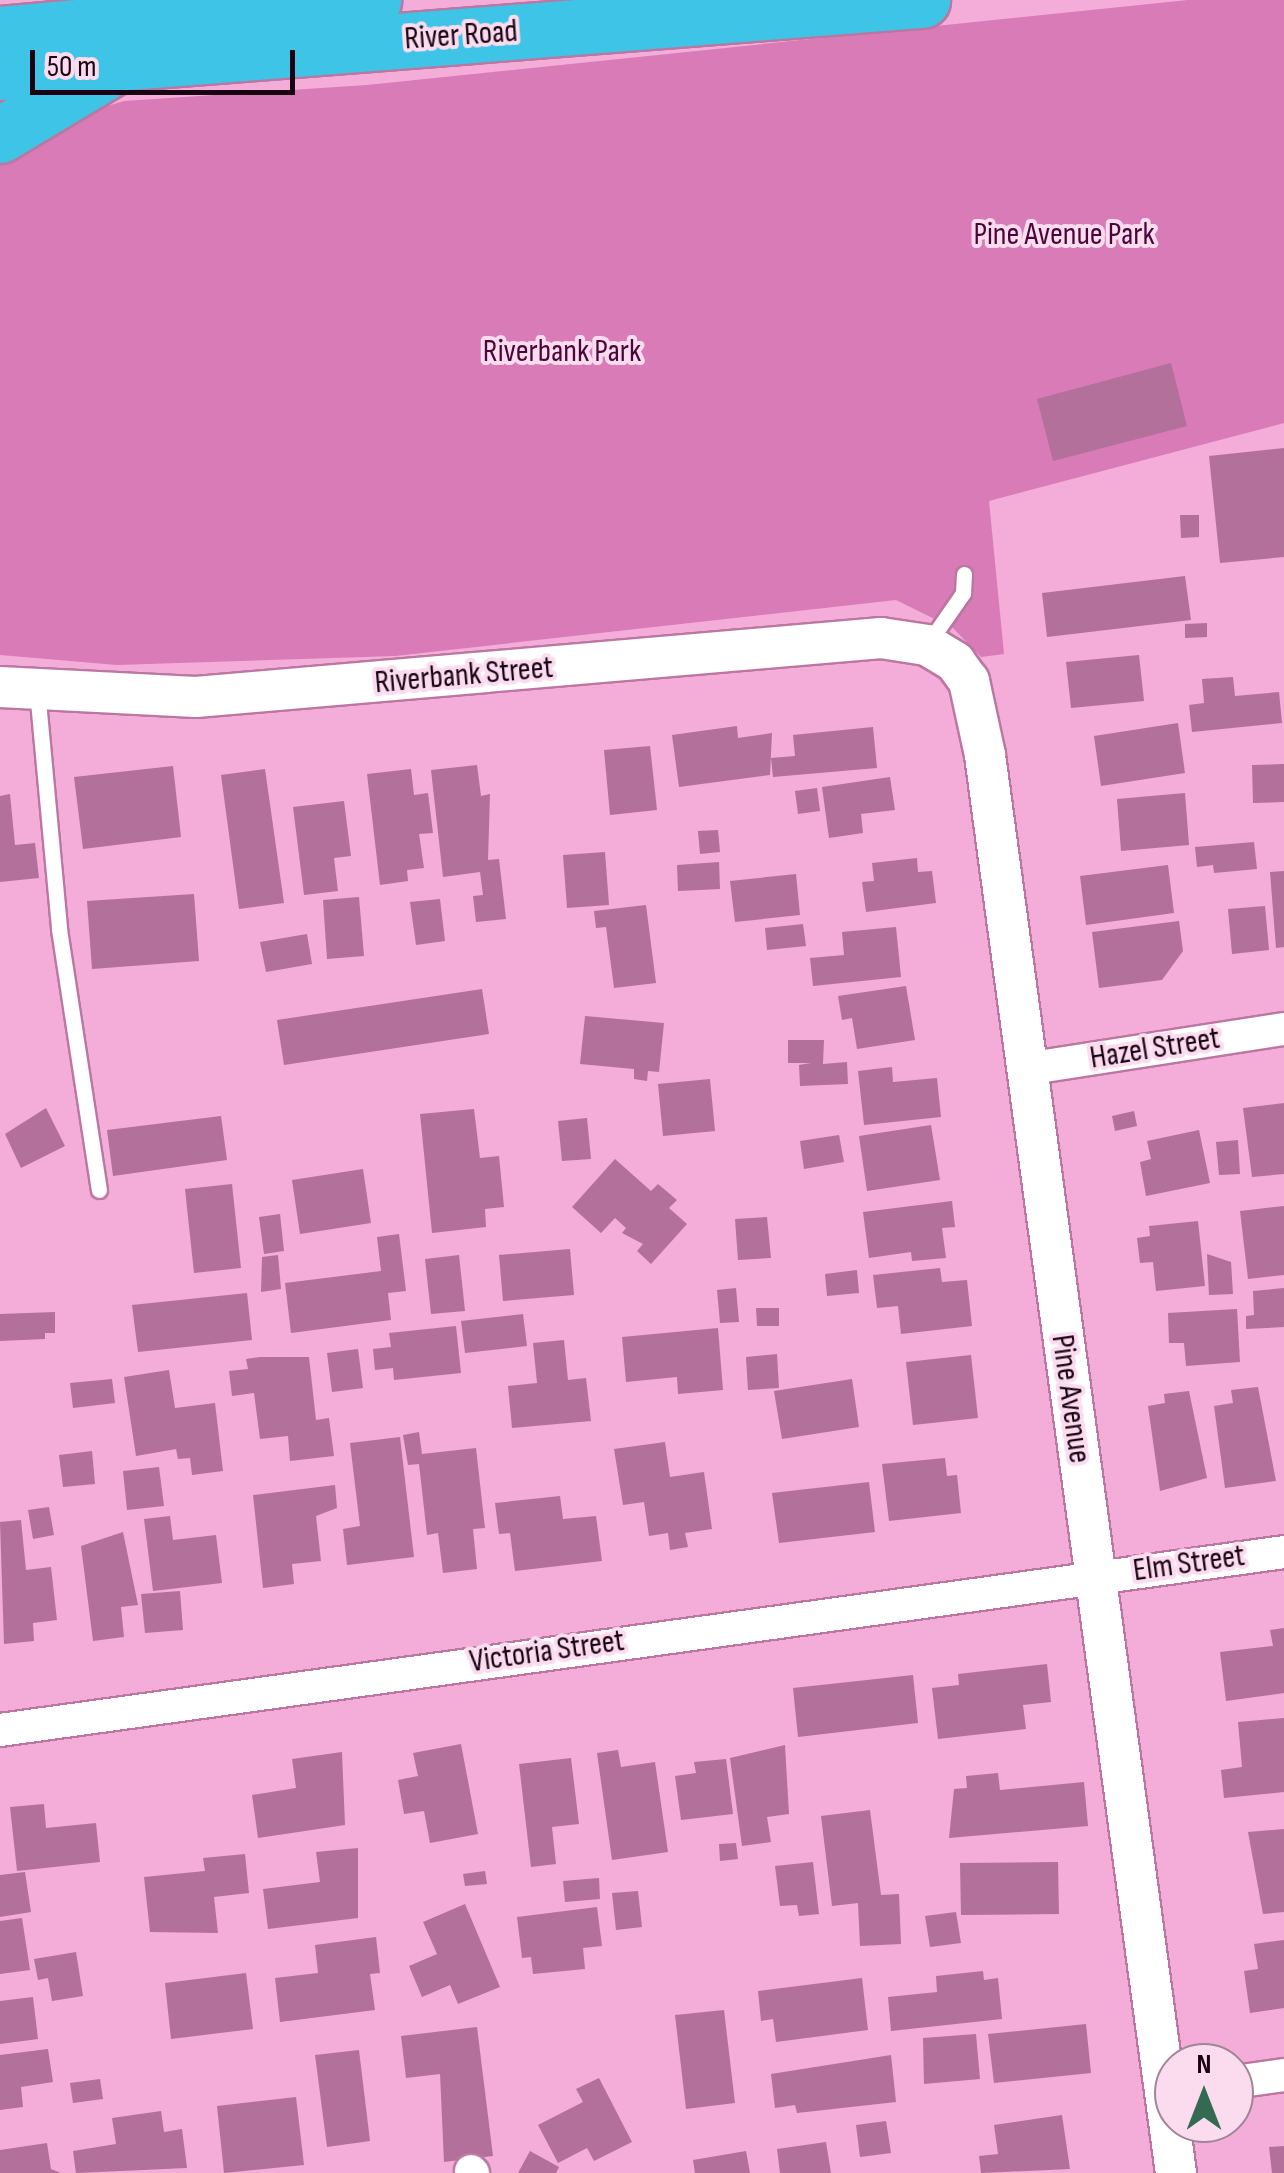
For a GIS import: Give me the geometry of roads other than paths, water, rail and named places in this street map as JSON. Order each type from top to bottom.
[{"type":"highway","points":[[0,34],[374,0]]},
{"type":"highway","name":"River Road","points":[[0,72],[922,0]]},
{"type":"highway","points":[[0,135],[119,63]]},
{"type":"street","name":"Riverbank Street","points":[[18,688],[196,697],[880,638],[927,646]]},
{"type":"street","name":"Pine Avenue","points":[[927,646],[955,662],[976,706],[1162,2043]]},
{"type":"street","name":"Hazel Street","points":[[1025,1069],[1284,1030]]},
{"type":"street","name":"Elm Street","points":[[1095,1576],[1284,1552]]},
{"type":"street","name":"Victoria Street","points":[[0,1730],[1095,1576]]},
{"type":"street","points":[[1254,2079],[1284,2075]]},
{"type":"street","name":"Pine Avenue","points":[[1173,2143],[1176,2173]]},
{"type":"lane","points":[[927,646],[963,593],[964,574]]},
{"type":"lane","points":[[18,688],[99,1190]]},
{"type":"park label","name":"Pine Avenue Park","points":[[1064,235]]},
{"type":"park label","name":"Riverbank Park","points":[[562,352]]}]
